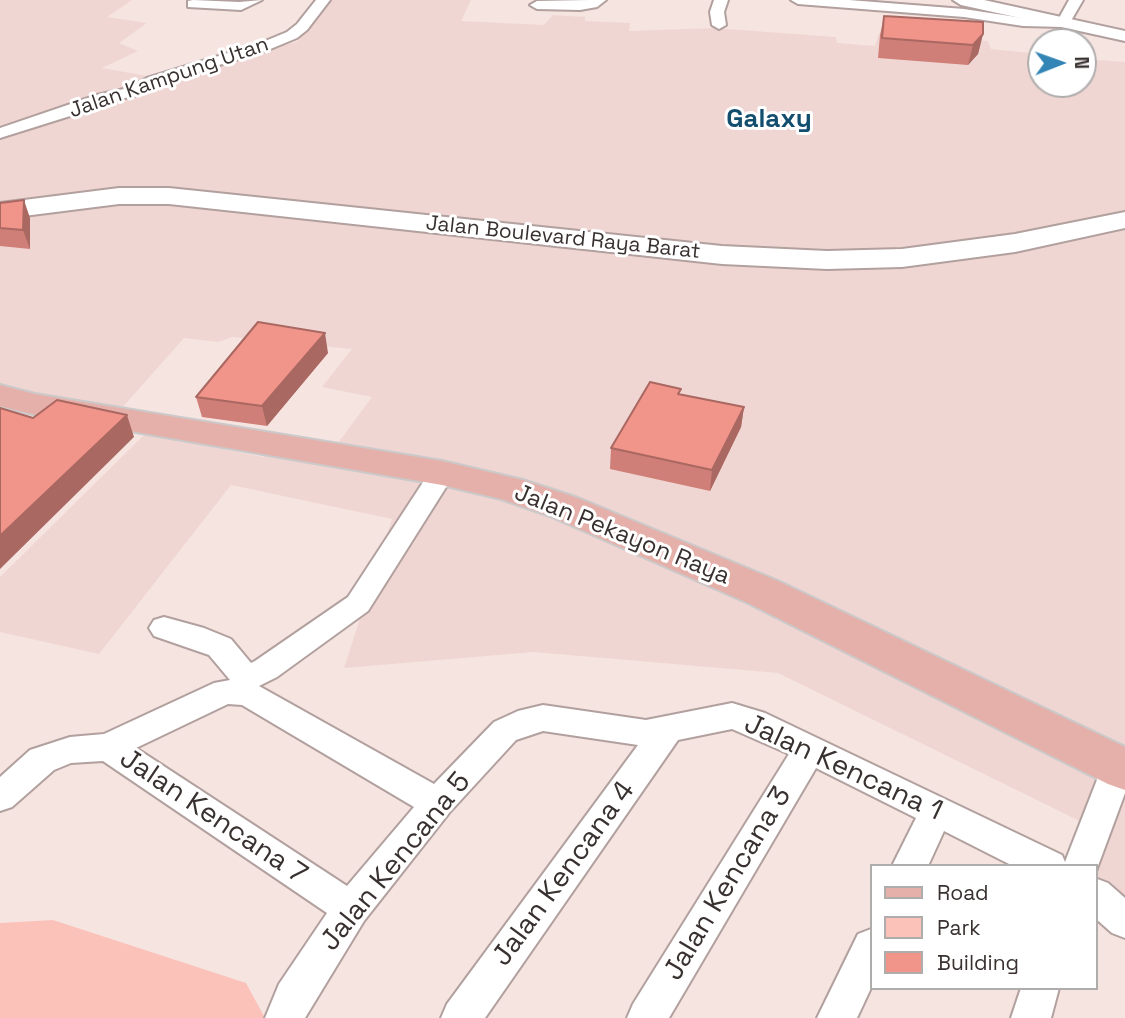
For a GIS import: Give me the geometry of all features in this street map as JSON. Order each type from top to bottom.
[{"type":"main road","name":"Jalan Boulevard Raya Barat","points":[[0,196],[124,184],[721,236],[823,239],[990,225],[1125,202]]},
{"type":"main road","name":"Jalan Boulevard Raya Barat","points":[[0,211],[119,196],[243,196],[722,255],[827,260],[915,257],[1015,243],[1125,220]]},
{"type":"main road","name":"Jalan Pekayon Raya","points":[[0,395],[32,404],[442,473],[510,489],[564,507],[751,587],[1122,769]]},
{"type":"street","points":[[193,4],[241,6],[255,0]]},
{"type":"street","name":"Jalan Kampung Utan","points":[[0,133],[103,98],[133,92],[152,81],[292,35],[323,0]]},
{"type":"street","points":[[537,5],[580,6],[598,0]]},
{"type":"street","points":[[719,25],[717,12],[721,0]]},
{"type":"street","points":[[798,0],[964,13],[1023,22],[1062,22]]},
{"type":"street","points":[[961,0],[1125,36]]},
{"type":"street","points":[[1062,22],[1076,0]]},
{"type":"street","points":[[164,628],[220,647],[245,676],[267,669],[358,604],[442,473]]},
{"type":"street","points":[[108,747],[225,692],[237,692],[250,695],[437,803]]},
{"type":"street","name":"Jalan Kencana 1","points":[[505,731],[518,724],[542,718],[646,733],[732,716],[754,722],[808,751],[1045,864]]},
{"type":"street","name":"Jalan Kencana 5","points":[[289,1008],[351,909],[437,803],[505,731]]},
{"type":"street","name":"Jalan Kencana 4","points":[[461,1018],[666,731]]},
{"type":"street","name":"Jalan Kencana 7","points":[[0,797],[42,760],[70,750],[108,747],[351,909]]},
{"type":"street","name":"Jalan Kencana 3","points":[[647,1018],[808,751]]},
{"type":"street","points":[[1082,864],[1122,769]]},
{"type":"street","points":[[911,864],[937,811]]},
{"type":"street","points":[[1097,897],[1125,921]]},
{"type":"street","points":[[837,1018],[870,949]]},
{"type":"street","points":[[1031,1018],[1039,990]]},
{"type":"shaded area","points":[[0,0],[132,0],[107,17],[147,23],[119,43],[138,51],[102,68],[164,79],[297,42],[332,0],[471,0],[461,21],[544,25],[553,15],[585,17],[585,21],[630,23],[629,31],[713,28],[836,37],[837,43],[875,46],[879,33],[988,41],[991,49],[1027,53],[1027,98],[1097,98],[1097,60],[1125,62],[1125,909],[1097,891],[1094,828],[778,673],[534,652],[344,668],[392,519],[231,485],[99,654],[0,632],[0,577],[145,434],[263,457],[282,436],[335,447],[372,397],[322,387],[352,349],[232,337],[218,342],[184,338],[114,417],[22,400],[0,419]]},
{"type":"green space","points":[[53,920],[246,983],[265,1018],[0,1018],[0,923]]},
{"type":"building","points":[[884,16],[983,22],[983,34],[973,45],[882,38]]},
{"type":"building","points":[[24,200],[23,230],[0,228],[0,203]]},
{"type":"building","points":[[258,322],[325,333],[262,406],[196,397]]},
{"type":"building","points":[[650,382],[681,389],[678,394],[744,407],[712,470],[611,448]]},
{"type":"building","points":[[57,400],[127,415],[0,536],[0,408],[33,418]]},
{"type":"district","name":"Galaxy","points":[[769,120]]}]
